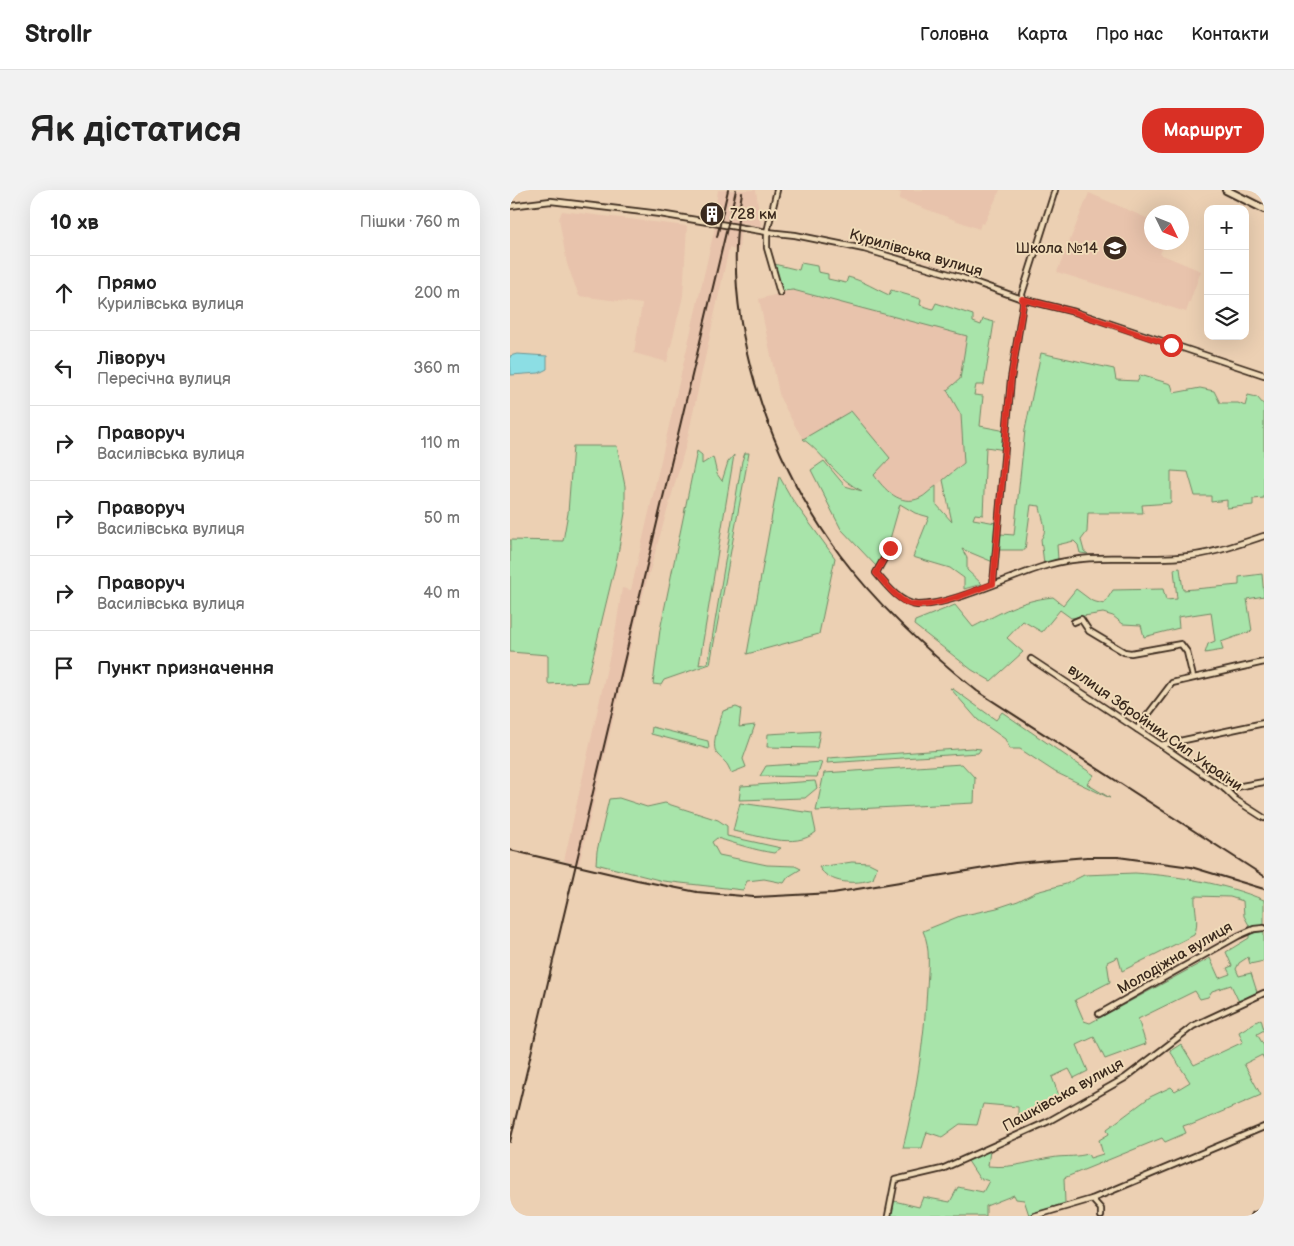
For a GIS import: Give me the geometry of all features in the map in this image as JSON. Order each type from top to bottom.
[{"type":"street","points":[[777,190],[767,232],[768,257],[780,293]]},
{"type":"street","points":[[993,584],[1011,379],[1023,304],[1022,299],[1032,259],[1056,190]]},
{"type":"street","points":[[1226,190],[1264,209]]},
{"type":"street","name":"Курилівська вулиця","points":[[510,206],[551,201],[660,214],[795,235],[873,252],[963,278],[1022,299],[1100,320],[1264,375]]},
{"type":"street","points":[[890,548],[876,573],[892,591],[906,602],[924,605],[949,600],[1049,565],[1078,558],[1105,556],[1180,557],[1228,548],[1264,536]]},
{"type":"street","points":[[1074,622],[1080,620],[1089,631],[1124,652],[1181,644],[1185,646],[1193,677]]},
{"type":"street","name":"вулиця Збройних Сил України","points":[[1031,659],[1161,745],[1225,789],[1236,800],[1264,818]]},
{"type":"street","points":[[1137,729],[1172,683],[1264,662]]},
{"type":"street","points":[[1161,745],[1264,723]]},
{"type":"street","points":[[1225,789],[1264,782]]},
{"type":"street","name":"Молодіжна вулиця","points":[[1099,1014],[1238,936],[1254,928],[1264,928]]},
{"type":"street","name":"Пашківська вулиця","points":[[888,1216],[895,1180],[942,1168],[1049,1121],[1124,1078],[1193,1026],[1264,993]]},
{"type":"street","points":[[1034,1216],[1092,1199],[1264,1127]]},
{"type":"street","points":[[1092,1199],[1101,1209],[1101,1216]]},
{"type":"street","points":[[1255,1216],[1264,1212]]},
{"type":"shaded area","points":[[718,190],[756,190],[761,227],[741,222],[739,251],[729,248],[686,445],[640,605],[579,865],[564,861],[616,627],[622,588],[631,590],[715,227],[706,224],[708,209],[715,210]]},
{"type":"shaded area","points":[[895,190],[1000,190],[984,224],[981,223],[979,229],[899,199],[901,193]]},
{"type":"shaded area","name":"Школа №14","points":[[1089,193],[1144,217],[1144,250],[1162,250],[1160,254],[1201,271],[1186,312],[1057,272]]},
{"type":"shaded area","points":[[562,211],[687,226],[683,296],[667,362],[634,353],[642,304],[579,296],[567,264],[559,219]]},
{"type":"shaded area","points":[[793,290],[968,336],[960,380],[947,390],[961,415],[965,463],[911,505],[851,486],[820,452],[803,439],[794,424],[780,398],[759,299]]},
{"type":"green space","points":[[801,263],[817,266],[818,272],[828,274],[828,279],[846,283],[848,277],[889,295],[891,290],[921,299],[920,305],[933,309],[936,303],[973,315],[973,322],[981,325],[983,319],[994,322],[984,385],[976,385],[974,395],[983,396],[980,426],[1006,431],[1005,450],[986,447],[983,515],[975,514],[973,519],[996,523],[993,562],[962,549],[967,558],[967,570],[982,584],[964,589],[964,578],[950,568],[913,557],[929,517],[915,513],[900,504],[888,546],[877,567],[841,529],[811,470],[824,461],[845,486],[862,491],[839,474],[803,439],[851,411],[890,458],[874,475],[883,486],[899,498],[913,500],[924,496],[936,486],[936,504],[952,522],[943,480],[964,463],[961,415],[947,390],[960,379],[967,336],[793,290],[783,291],[774,264],[799,270]]},
{"type":"green space","points":[[1041,353],[1114,369],[1116,380],[1138,381],[1140,375],[1171,384],[1174,393],[1200,388],[1214,391],[1220,403],[1238,403],[1245,406],[1248,395],[1257,397],[1264,405],[1264,498],[1253,499],[1253,505],[1227,508],[1227,500],[1211,502],[1211,496],[1195,496],[1188,472],[1171,471],[1171,503],[1142,505],[1143,513],[1088,513],[1087,532],[1081,540],[1084,551],[1088,554],[1080,553],[1078,545],[1074,541],[1057,545],[1058,559],[1044,564],[1041,539],[1044,523],[1040,506],[1031,505],[1025,550],[998,550],[1001,534],[1014,535],[1025,430]]},
{"type":"green space","points":[[573,446],[617,446],[625,486],[625,513],[618,554],[587,682],[548,684],[548,655],[510,652],[510,540],[563,541],[568,513]]},
{"type":"green space","points":[[697,451],[702,455],[702,464],[713,457],[717,474],[722,481],[728,462],[734,455],[699,665],[708,663],[742,461],[745,453],[749,453],[710,664],[664,680],[661,685],[653,684],[660,630]]},
{"type":"green space","points":[[779,476],[792,499],[835,558],[819,634],[747,654]]},
{"type":"green space","points":[[1180,568],[1183,590],[1239,585],[1239,577],[1262,574],[1264,596],[1247,599],[1252,631],[1221,642],[1223,650],[1205,653],[1208,644],[1215,641],[1211,612],[1178,617],[1179,628],[1144,637],[1141,625],[1123,624],[1113,616],[1103,613],[1071,618],[1060,610],[1042,632],[1023,621],[1007,638],[1023,652],[991,681],[972,670],[914,625],[915,621],[955,605],[973,627],[1011,608],[1030,601],[1053,597],[1063,605],[1076,589],[1092,601],[1104,604],[1113,590],[1163,589],[1166,600],[1177,599],[1174,569]]},
{"type":"green space","points":[[950,688],[996,720],[1002,712],[1094,775],[1087,784],[1110,798],[1055,772],[1020,749],[1010,749],[1005,739],[978,720]]},
{"type":"green space","points":[[736,707],[741,709],[739,727],[755,725],[743,759],[746,767],[731,773],[727,764],[717,754],[715,745],[716,733],[723,711]]},
{"type":"green space","points":[[652,727],[708,741],[709,749],[651,734]]},
{"type":"green space","points":[[820,731],[817,748],[767,747],[768,734]]},
{"type":"green space","points":[[972,748],[981,749],[978,753],[827,763],[828,758]]},
{"type":"green space","points":[[822,762],[817,777],[760,776],[766,766]]},
{"type":"green space","points":[[962,764],[975,778],[974,803],[816,811],[824,773]]},
{"type":"green space","points":[[815,781],[817,788],[805,798],[739,800],[741,786]]},
{"type":"green space","points":[[619,798],[647,807],[665,803],[718,820],[727,826],[727,836],[781,848],[774,853],[752,849],[717,838],[712,842],[719,855],[767,865],[795,866],[801,869],[788,877],[784,883],[764,879],[747,881],[743,890],[663,881],[596,864],[597,851],[609,799]]},
{"type":"green space","points":[[740,803],[812,813],[816,832],[798,840],[787,841],[733,831]]},
{"type":"green space","points":[[852,862],[869,863],[877,867],[873,879],[859,882],[843,882],[829,877],[819,867]]},
{"type":"green space","points":[[1135,873],[1201,881],[1233,889],[1264,900],[1264,926],[1250,927],[1244,916],[1243,901],[1230,897],[1195,896],[1197,921],[1194,935],[1122,971],[1118,957],[1107,962],[1110,982],[1075,1000],[1084,1021],[1090,1023],[1210,958],[1219,978],[1230,974],[1227,968],[1232,966],[1226,952],[1249,938],[1249,934],[1264,931],[1264,961],[1250,964],[1248,957],[1239,963],[1236,969],[1239,976],[1251,973],[1257,992],[1239,1002],[1231,985],[1212,991],[1208,997],[1200,999],[1195,991],[1138,1019],[1146,1044],[1105,1059],[1094,1037],[1077,1045],[1088,1071],[1074,1078],[1069,1069],[1052,1077],[1059,1096],[1036,1110],[1018,1115],[1018,1107],[983,1104],[977,1125],[960,1124],[942,1137],[927,1132],[922,1148],[903,1148],[916,1089],[924,1029],[928,959],[926,938],[923,931],[960,916],[997,908],[1018,901],[1036,892],[1066,884],[1084,875]]},
{"type":"green space","points":[[1261,1019],[1264,1030],[1257,1034],[1264,1046],[1264,1059],[1262,1055],[1244,1064],[1261,1095],[1191,1125],[1183,1126],[1186,1133],[1165,1142],[1162,1138],[1064,1178],[1065,1203],[1029,1215],[1024,1200],[1016,1199],[1014,1195],[986,1206],[986,1216],[891,1216],[894,1201],[919,1207],[923,1197],[950,1202],[958,1187],[983,1192],[989,1181],[979,1178],[968,1161],[990,1150],[988,1166],[998,1167],[1048,1158],[1088,1154],[1090,1158],[1103,1154],[1099,1140],[1109,1134],[1107,1129],[1150,1097],[1171,1087],[1175,1091],[1190,1082],[1170,1051],[1181,1044],[1194,1065],[1243,1042],[1239,1032]]},
{"type":"water","points":[[517,354],[547,356],[547,369],[539,373],[511,375],[510,356]]},
{"type":"railway","points":[[717,237],[728,190]]},
{"type":"railway","points":[[510,1142],[736,190]]},
{"type":"railway","points":[[742,193],[736,240],[737,287],[743,336],[755,383],[771,430],[791,475],[814,517],[840,555],[871,593],[904,628],[977,691],[1264,876]]},
{"type":"railway","points":[[510,850],[697,892],[754,897],[833,893],[1015,863],[1087,857],[1118,857],[1191,867],[1264,889]]},
{"type":"place","name":"728 км","points":[[712,214]]},
{"type":"place","name":"Школа №14","points":[[1115,248]]},
{"type":"route","points":[[890,548],[876,573],[892,591],[906,602],[924,605],[949,600],[993,584],[1007,415],[1023,304],[1022,299],[1074,312],[1171,345]]}]
